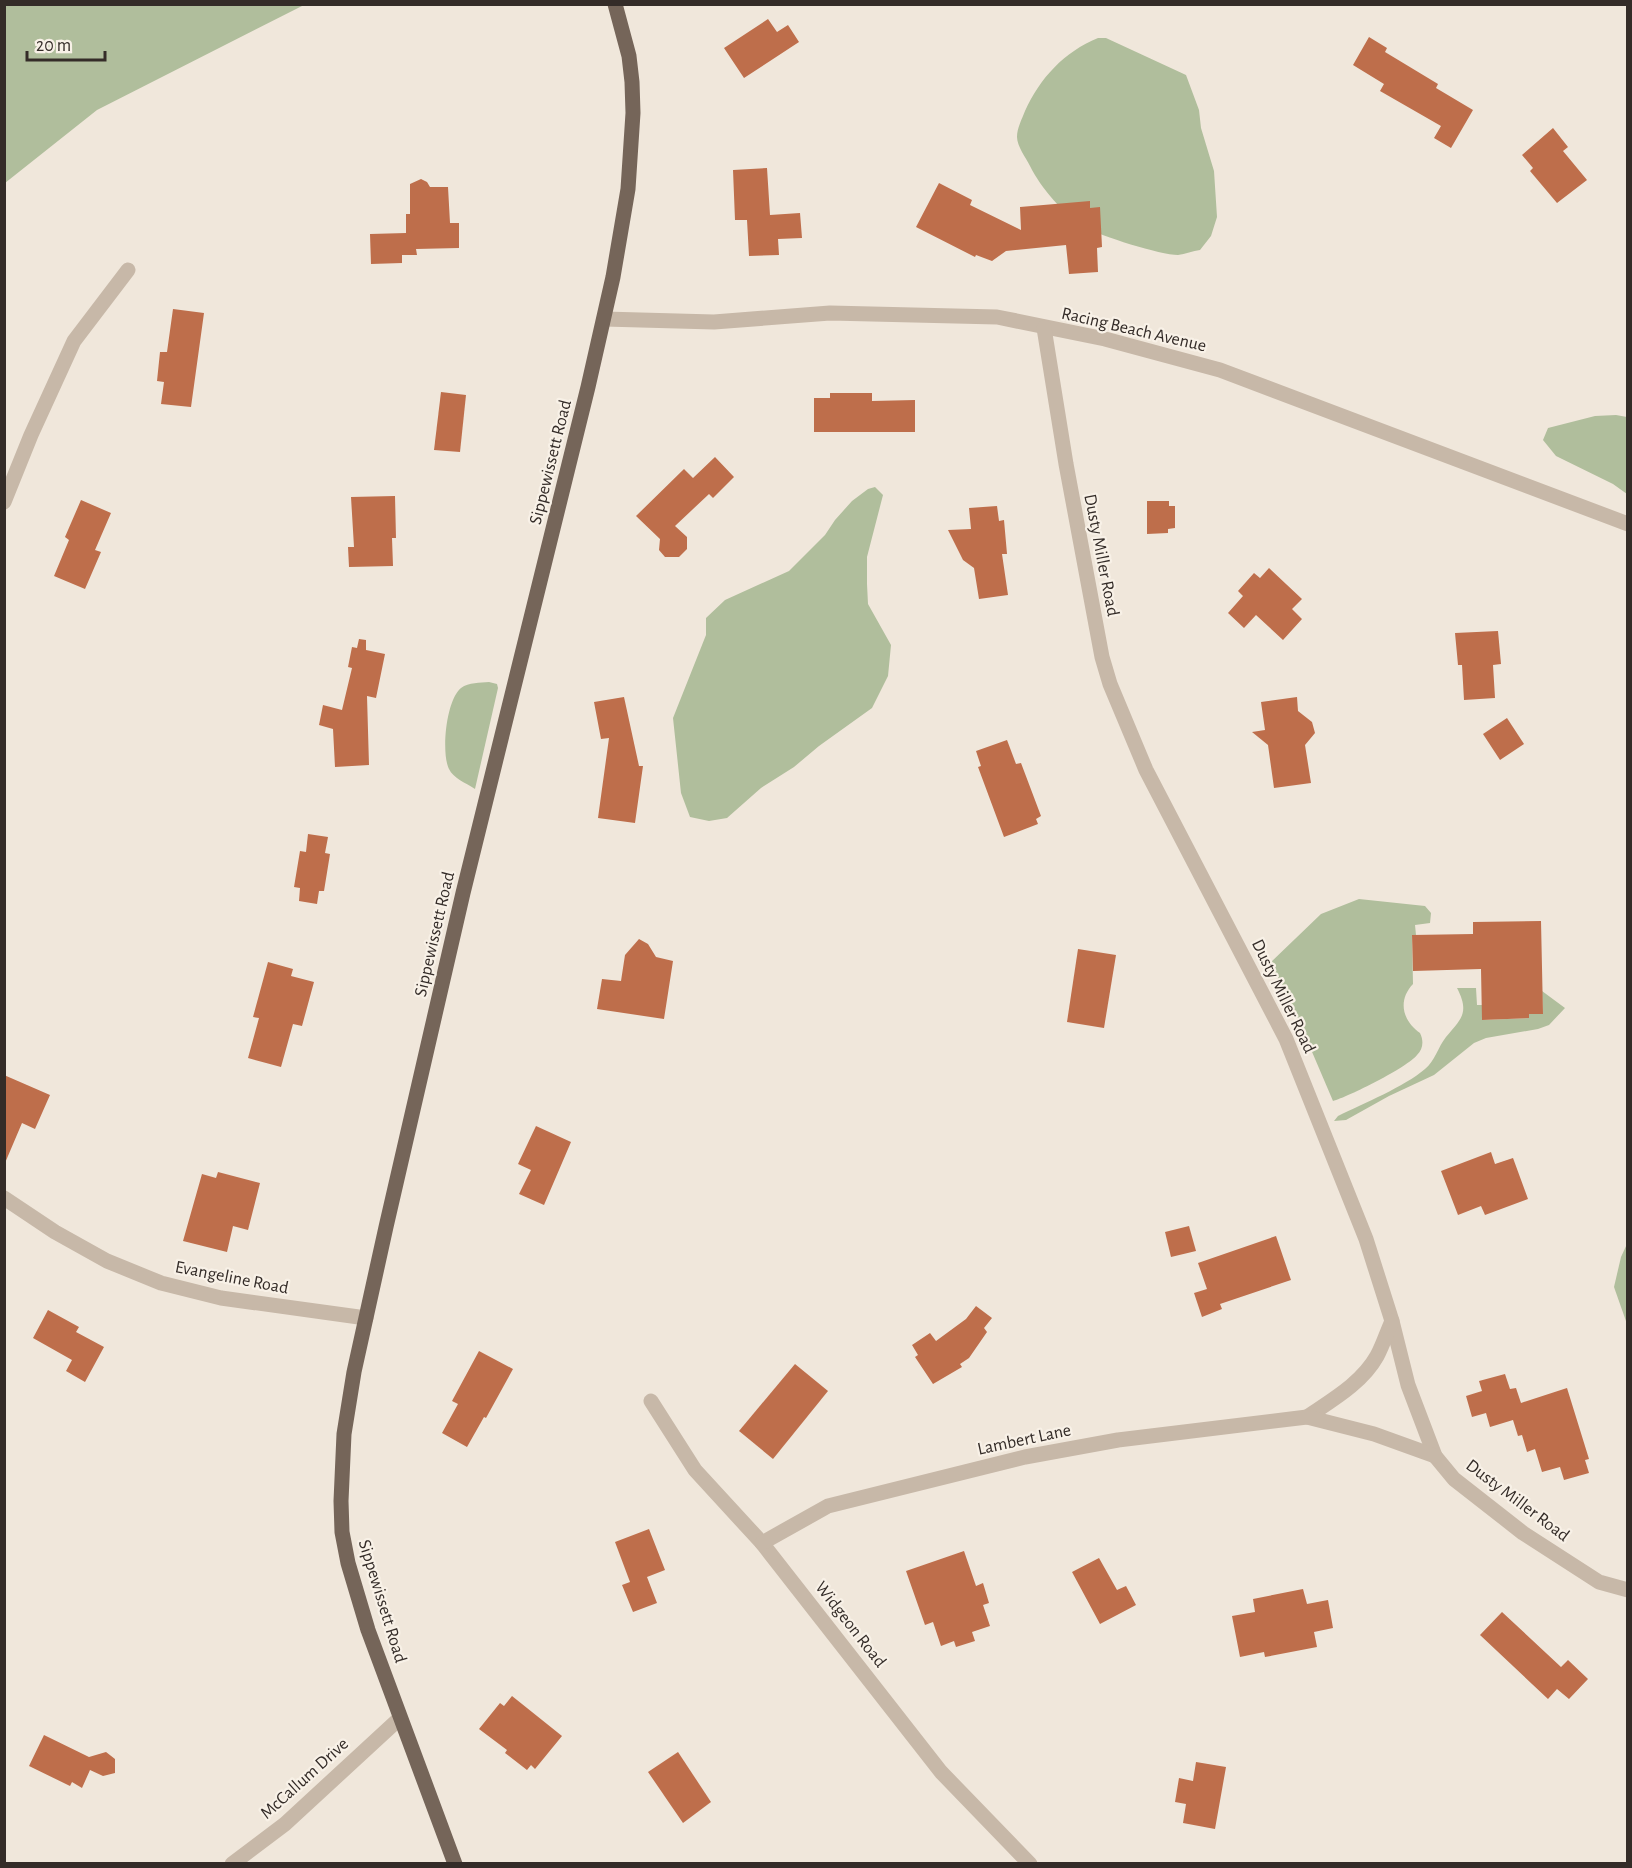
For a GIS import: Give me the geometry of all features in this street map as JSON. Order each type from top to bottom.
[{"type":"main road","name":"Sippewissett Road","points":[[454,1863],[357,1596],[342,1532],[340,1501],[344,1434],[366,1318],[463,893],[604,319],[628,189],[633,113],[629,56],[615,4]]},
{"type":"street","points":[[4,502],[31,435],[74,341],[128,270]]},
{"type":"street","name":"Racing Beach Avenue","points":[[604,319],[714,322],[830,313],[997,317],[1105,339],[1220,370],[1628,524]]},
{"type":"street","name":"Dusty Miller Road","points":[[1044,327],[1066,464],[1102,657],[1110,684],[1155,789],[1286,1039],[1366,1239],[1392,1321],[1408,1385],[1435,1456],[1454,1479],[1523,1533],[1599,1582],[1628,1590]]},
{"type":"street","name":"Evangeline Road","points":[[4,1198],[55,1232],[107,1261],[161,1283],[221,1298],[366,1318]]},
{"type":"street","name":"Lambert Lane","points":[[1307,1417],[1344,1392],[1363,1374],[1376,1357],[1392,1321]]},
{"type":"street","name":"Widgeon Road","points":[[651,1401],[695,1470],[762,1543],[941,1772],[1030,1863]]},
{"type":"street","name":"Lambert Lane","points":[[762,1543],[828,1506],[1024,1457],[1118,1440],[1307,1417],[1374,1434],[1435,1456]]},
{"type":"street","name":"McCallum Drive","points":[[232,1863],[285,1824],[400,1718]]},
{"type":"green space","points":[[5,4],[304,5],[97,110],[5,183]]},
{"type":"green space","points":[[1098,38],[1106,38],[1186,75],[1199,110],[1201,128],[1214,171],[1217,217],[1211,236],[1200,250],[1178,255],[1158,252],[1085,227],[1069,216],[1047,192],[1020,148],[1017,141],[1019,127],[1038,88],[1054,67],[1074,51]]},
{"type":"green space","points":[[1595,416],[1627,417],[1627,494],[1613,484],[1556,456],[1543,440],[1548,428]]},
{"type":"green space","points":[[875,487],[883,495],[867,557],[868,604],[891,645],[888,676],[872,708],[794,767],[761,788],[727,818],[709,821],[690,817],[681,793],[673,718],[706,635],[706,618],[725,600],[789,571],[825,535],[852,501],[868,489]]},
{"type":"green space","points":[[489,682],[497,684],[498,688],[475,789],[457,778],[449,769],[445,751],[446,727],[452,703],[461,688],[471,684]]},
{"type":"green space","points":[[1359,899],[1425,906],[1431,913],[1430,923],[1415,925],[1416,935],[1412,936],[1413,984],[1408,990],[1404,1004],[1406,1017],[1420,1033],[1422,1045],[1417,1055],[1402,1067],[1364,1088],[1333,1101],[1298,1019],[1270,963],[1321,914]]},
{"type":"green space","points":[[1457,988],[1476,988],[1477,1005],[1482,1005],[1482,1020],[1529,1018],[1529,1014],[1543,1014],[1542,991],[1565,1008],[1549,1025],[1486,1038],[1474,1043],[1434,1075],[1346,1120],[1334,1121],[1338,1116],[1406,1082],[1428,1066],[1462,1015],[1463,1004]]},
{"type":"green space","points":[[1627,1244],[1627,1324],[1614,1287],[1621,1257]]},
{"type":"building","points":[[768,19],[777,32],[788,25],[799,42],[744,78],[724,48]]},
{"type":"building","points":[[1369,37],[1387,48],[1385,52],[1438,84],[1436,88],[1473,110],[1451,148],[1434,138],[1441,126],[1380,91],[1384,84],[1353,65]]},
{"type":"building","points":[[1553,128],[1568,147],[1563,151],[1587,180],[1557,203],[1530,171],[1533,168],[1522,155]]},
{"type":"building","points":[[767,168],[770,215],[800,213],[802,238],[778,239],[779,255],[749,256],[747,220],[735,220],[733,170]]},
{"type":"building","points":[[421,179],[430,187],[448,187],[450,223],[459,223],[459,248],[416,249],[417,255],[402,255],[402,263],[371,264],[370,234],[406,233],[406,214],[410,214],[410,184]]},
{"type":"building","points":[[939,183],[972,200],[970,205],[1021,230],[1020,207],[1090,201],[1090,208],[1100,207],[1102,247],[1097,248],[1098,272],[1069,274],[1066,245],[1006,251],[992,261],[976,255],[975,257],[916,227]]},
{"type":"building","points":[[173,309],[204,313],[191,407],[161,404],[164,382],[157,381],[160,352],[167,352]]},
{"type":"building","points":[[441,392],[466,395],[460,452],[434,450]]},
{"type":"building","points":[[830,393],[872,393],[872,401],[915,400],[915,432],[814,432],[814,398],[830,398]]},
{"type":"building","points":[[715,457],[734,477],[713,498],[709,494],[675,526],[687,537],[687,549],[679,557],[665,557],[659,550],[660,539],[636,516],[684,469],[693,478]]},
{"type":"building","points":[[395,496],[396,538],[392,538],[393,566],[349,567],[348,547],[354,547],[351,497]]},
{"type":"building","points":[[81,500],[111,513],[95,550],[101,552],[85,589],[54,576],[69,540],[65,537]]},
{"type":"building","points":[[1147,501],[1169,501],[1169,506],[1175,506],[1175,528],[1168,529],[1168,533],[1147,534]]},
{"type":"building","points":[[997,506],[999,521],[1004,520],[1007,554],[1002,554],[1008,595],[979,599],[974,568],[963,560],[948,530],[971,529],[969,508]]},
{"type":"building","points":[[1269,568],[1302,599],[1292,609],[1302,619],[1283,640],[1256,615],[1244,628],[1228,613],[1243,596],[1238,591],[1254,573],[1260,578]]},
{"type":"building","points":[[1498,631],[1501,664],[1493,665],[1495,698],[1464,700],[1462,665],[1458,665],[1455,633]]},
{"type":"building","points":[[359,639],[366,640],[366,650],[385,654],[376,698],[367,696],[369,765],[335,767],[333,729],[319,725],[323,705],[342,710],[352,668],[348,667],[352,647],[357,648]]},
{"type":"building","points":[[624,697],[639,766],[643,766],[635,823],[598,818],[609,738],[601,739],[594,702]]},
{"type":"building","points":[[1297,697],[1298,711],[1312,722],[1315,733],[1305,745],[1311,783],[1274,788],[1268,745],[1252,732],[1265,730],[1261,702]]},
{"type":"building","points":[[1507,718],[1524,744],[1500,760],[1483,734]]},
{"type":"building","points":[[1007,740],[1016,764],[1021,763],[1041,816],[1036,819],[1038,824],[1004,837],[978,767],[981,766],[976,751]]},
{"type":"building","points":[[308,834],[328,837],[325,853],[330,854],[324,891],[319,891],[317,904],[299,901],[300,888],[294,887],[300,851],[306,852]]},
{"type":"building","points":[[1541,921],[1543,1014],[1529,1014],[1529,1018],[1482,1020],[1481,969],[1413,971],[1412,935],[1473,934],[1473,922]]},
{"type":"building","points":[[639,939],[648,944],[656,957],[673,961],[664,1019],[597,1009],[602,979],[621,981],[625,955]]},
{"type":"building","points":[[1078,949],[1116,955],[1104,1028],[1067,1022]]},
{"type":"building","points":[[268,962],[293,969],[291,976],[314,982],[302,1026],[293,1024],[281,1067],[248,1058],[259,1018],[253,1017]]},
{"type":"building","points":[[4,1075],[50,1095],[35,1129],[22,1123],[5,1163]]},
{"type":"building","points":[[536,1126],[571,1142],[544,1205],[519,1194],[531,1170],[518,1164]]},
{"type":"building","points":[[1491,1152],[1495,1164],[1513,1158],[1528,1199],[1485,1215],[1481,1206],[1458,1215],[1441,1171]]},
{"type":"building","points":[[218,1172],[260,1183],[248,1230],[233,1226],[227,1252],[183,1241],[202,1174],[216,1178]]},
{"type":"building","points":[[1189,1226],[1196,1251],[1171,1257],[1165,1232]]},
{"type":"building","points":[[1276,1236],[1291,1280],[1220,1304],[1222,1309],[1202,1317],[1194,1293],[1207,1289],[1198,1263]]},
{"type":"building","points":[[976,1306],[992,1318],[984,1328],[987,1332],[969,1358],[960,1364],[962,1367],[933,1384],[915,1357],[918,1355],[912,1345],[930,1333],[936,1341],[966,1319]]},
{"type":"building","points":[[48,1310],[79,1327],[76,1332],[104,1347],[85,1382],[66,1371],[72,1360],[33,1338]]},
{"type":"building","points":[[479,1351],[513,1369],[467,1447],[442,1433],[458,1404],[452,1401]]},
{"type":"building","points":[[795,1364],[828,1391],[773,1459],[739,1431]]},
{"type":"building","points":[[1505,1374],[1510,1389],[1516,1388],[1521,1403],[1567,1388],[1589,1459],[1585,1460],[1589,1473],[1564,1480],[1560,1467],[1542,1472],[1535,1449],[1527,1452],[1522,1435],[1518,1436],[1513,1420],[1490,1427],[1486,1413],[1472,1417],[1466,1396],[1482,1391],[1479,1381]]},
{"type":"building","points":[[649,1529],[665,1570],[647,1577],[657,1603],[633,1612],[622,1585],[630,1582],[615,1542]]},
{"type":"building","points":[[964,1551],[976,1586],[983,1583],[989,1603],[983,1605],[990,1626],[972,1632],[975,1641],[956,1647],[954,1641],[941,1646],[933,1622],[925,1625],[906,1571]]},
{"type":"building","points":[[1099,1558],[1117,1590],[1126,1586],[1136,1605],[1100,1624],[1072,1572]]},
{"type":"building","points":[[1303,1589],[1307,1604],[1328,1600],[1333,1628],[1314,1632],[1317,1647],[1265,1657],[1264,1652],[1240,1657],[1232,1616],[1255,1612],[1253,1599]]},
{"type":"building","points":[[1502,1612],[1561,1667],[1568,1660],[1588,1679],[1569,1699],[1557,1689],[1548,1699],[1480,1635]]},
{"type":"building","points":[[512,1696],[562,1736],[535,1769],[531,1765],[527,1770],[505,1753],[507,1750],[479,1729],[500,1703],[504,1706]]},
{"type":"building","points":[[44,1735],[89,1757],[106,1752],[115,1759],[115,1773],[103,1776],[90,1770],[82,1788],[72,1782],[70,1786],[29,1766]]},
{"type":"building","points":[[678,1752],[711,1802],[683,1823],[648,1772]]},
{"type":"building","points":[[1196,1762],[1226,1767],[1215,1829],[1183,1823],[1186,1804],[1175,1802],[1179,1778],[1193,1781]]}]
